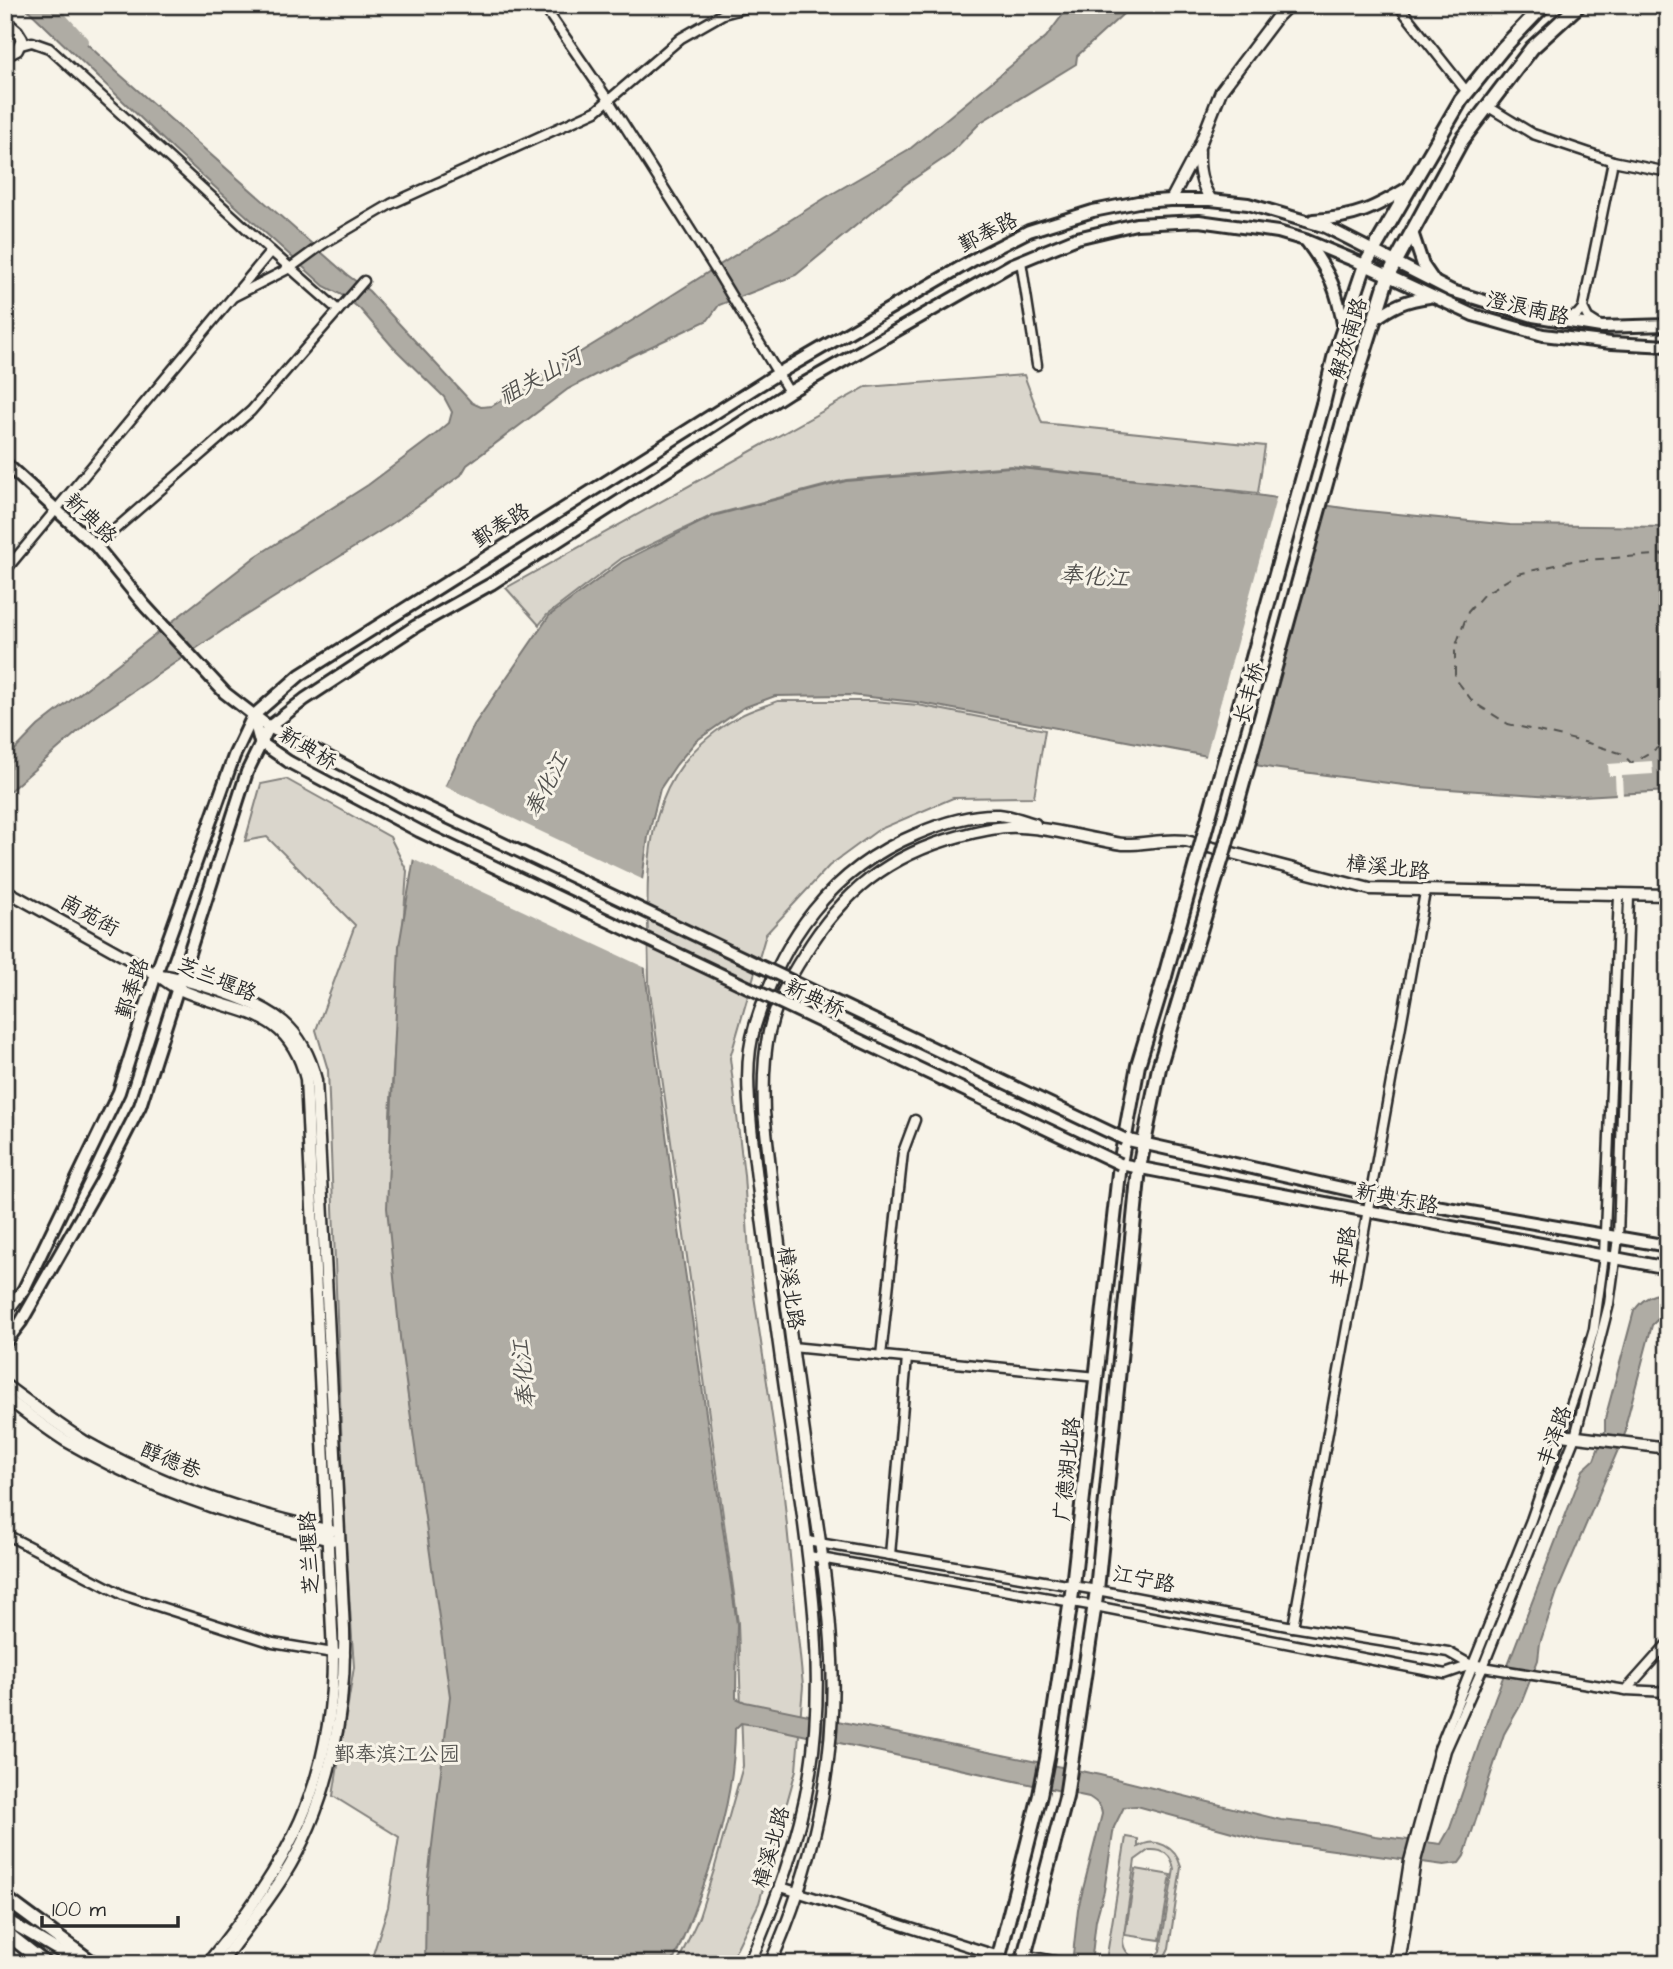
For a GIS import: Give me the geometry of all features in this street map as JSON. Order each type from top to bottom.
[{"type":"main road","points":[[1365,265],[1467,92],[1503,48],[1545,5]]},
{"type":"main road","points":[[1388,276],[1462,140],[1532,48],[1579,5]]},
{"type":"main road","points":[[1307,220],[1351,216],[1379,205],[1410,186]]},
{"type":"main road","name":"鄞奉路","points":[[5,1314],[24,1289],[118,1092],[156,974],[234,756],[253,716],[300,674],[777,374],[980,256],[1029,231],[1093,211],[1138,202],[1211,200],[1248,204],[1307,220],[1395,262]]},
{"type":"main road","name":"鄞奉路","points":[[5,1343],[20,1322],[101,1182],[139,1106],[247,772],[260,742],[269,727],[305,699],[416,626],[491,584],[789,392],[1021,261],[1077,238],[1136,224],[1199,221],[1278,232],[1305,240],[1388,276]]},
{"type":"main road","points":[[1412,232],[1423,265],[1436,283]]},
{"type":"main road","points":[[1305,240],[1326,268],[1336,288],[1344,328]]},
{"type":"main road","name":"澄浪南路","points":[[1395,262],[1452,291],[1533,316],[1601,327],[1668,325]]},
{"type":"main road","name":"长丰桥","points":[[1165,976],[1344,328],[1365,265]]},
{"type":"main road","name":"澄浪南路","points":[[1388,276],[1472,315],[1542,335],[1668,346]]},
{"type":"main road","name":"解放南路","points":[[1346,411],[1388,276]]},
{"type":"main road","points":[[1374,320],[1391,307],[1407,300],[1429,297]]},
{"type":"main road","name":"长丰桥","points":[[1184,984],[1235,815],[1346,411]]},
{"type":"main road","name":"新典路","points":[[5,463],[96,546],[145,606],[225,694],[253,716]]},
{"type":"main road","name":"新典桥","points":[[253,716],[269,727],[418,803],[1124,1139]]},
{"type":"main road","name":"新典桥","points":[[253,716],[260,742],[289,762],[419,831],[1119,1164]]},
{"type":"main road","name":"广德湖北路","points":[[998,1960],[1041,1795],[1073,1586],[1119,1164],[1138,1065],[1165,976]]},
{"type":"main road","name":"广德湖北路","points":[[1023,1960],[1066,1797],[1097,1590],[1139,1168],[1159,1068],[1184,984]]},
{"type":"main road","name":"新典东路","points":[[1124,1139],[1372,1195],[1668,1246]]},
{"type":"main road","name":"新典东路","points":[[1119,1164],[1668,1268]]},
{"type":"main road","points":[[5,1898],[91,1964]]},
{"type":"main road","points":[[5,1932],[46,1964]]},
{"type":"street","points":[[543,5],[609,101],[789,392]]},
{"type":"street","points":[[233,297],[293,265],[321,245],[391,204],[596,111],[681,38],[723,14],[757,5]]},
{"type":"street","points":[[1171,200],[1199,147],[1221,91],[1289,5]]},
{"type":"street","points":[[1398,5],[1467,92]]},
{"type":"street","points":[[5,21],[21,35],[21,45]]},
{"type":"street","points":[[5,56],[21,45],[32,42],[49,48],[271,251],[293,265],[338,310]]},
{"type":"street","points":[[1487,106],[1534,134],[1613,161],[1668,172]]},
{"type":"street","points":[[1199,147],[1200,177],[1211,200]]},
{"type":"street","points":[[1558,320],[1577,315],[1583,308],[1613,161]]},
{"type":"street","points":[[5,571],[271,251]]},
{"type":"street","points":[[1021,261],[1037,365]]},
{"type":"street","points":[[96,546],[251,411],[364,281]]},
{"type":"street","points":[[1583,308],[1588,318],[1601,327]]},
{"type":"street","name":"樟溪北路","points":[[749,1964],[781,1887],[805,1800],[813,1746],[817,1659],[809,1556],[751,1127],[749,1064],[755,1027],[783,955],[811,913],[853,869],[891,844],[940,824],[982,816],[1002,815],[1069,835]]},
{"type":"street","name":"樟溪北路","points":[[770,1964],[799,1893],[816,1822],[833,1708],[832,1658],[821,1558],[766,1136],[764,1085],[769,1030],[775,1011],[793,972],[832,912],[861,884],[898,859],[938,842],[1008,827],[1138,845],[1163,840],[1186,841],[1353,887],[1425,892],[1668,895]]},
{"type":"street","name":"南苑街","points":[[5,890],[156,974]]},
{"type":"street","name":"丰和路","points":[[1293,1628],[1425,892]]},
{"type":"street","name":"丰泽路","points":[[1400,1964],[1412,1861],[1446,1750],[1561,1435],[1594,1329],[1604,1256],[1624,896]]},
{"type":"street","name":"丰泽路","points":[[1393,1964],[1419,1819],[1439,1749],[1575,1437],[1609,1304],[1618,1238],[1624,896]]},
{"type":"street","name":"芝兰堰路","points":[[156,974],[252,1012],[270,1022],[289,1041],[303,1066],[308,1094],[333,1536],[345,1655],[339,1722],[332,1756],[322,1794],[305,1837],[284,1876],[220,1964]]},
{"type":"street","points":[[881,1356],[903,1152],[915,1120]]},
{"type":"street","points":[[792,1347],[1097,1377]]},
{"type":"street","points":[[890,1555],[907,1359]]},
{"type":"street","name":"醇德巷","points":[[5,1385],[84,1440],[149,1472],[180,1486],[333,1536]]},
{"type":"street","name":"醇德巷","points":[[5,1397],[64,1440],[158,1488],[277,1529],[333,1536]]},
{"type":"street","points":[[1561,1435],[1668,1448]]},
{"type":"street","points":[[5,1534],[122,1595],[273,1643],[345,1655]]},
{"type":"street","name":"芝兰堰路","points":[[207,1964],[256,1902],[294,1838],[309,1802],[327,1736],[333,1686],[333,1536]]},
{"type":"street","name":"江宁路","points":[[807,1541],[1097,1590],[1293,1628],[1448,1652],[1476,1666]]},
{"type":"street","name":"江宁路","points":[[809,1556],[1095,1606],[1445,1674],[1476,1666]]},
{"type":"street","points":[[1626,1690],[1668,1643]]},
{"type":"street","points":[[1476,1666],[1626,1690],[1668,1692]]},
{"type":"street","points":[[781,1887],[998,1960]]},
{"type":"street","points":[[5,1919],[66,1955],[91,1964]]},
{"type":"street","points":[[1023,1960],[1065,1964]]},
{"type":"green space","points":[[1024,375],[1042,423],[1265,446],[1258,493],[1011,466],[846,480],[713,515],[622,558],[547,615],[539,625],[506,588],[866,387]]},
{"type":"green space","points":[[778,701],[874,701],[918,705],[1045,730],[1034,797],[953,798],[878,830],[829,866],[766,934],[730,1058],[744,1175],[750,1269],[784,1496],[803,1686],[796,1770],[759,1903],[729,1964],[677,1964],[699,1917],[743,1766],[738,1623],[649,984],[649,869],[653,834],[663,801],[679,770],[703,742],[738,717]]},
{"type":"green space","name":"鄞奉滨江公园","points":[[286,779],[390,837],[407,871],[390,1114],[393,1249],[447,1647],[454,1753],[429,1964],[370,1964],[388,1907],[399,1837],[333,1796],[354,1667],[345,1534],[328,1070],[316,1030],[355,925],[267,837],[245,841],[261,784]]},
{"type":"green space","points":[[1126,1837],[1138,1839],[1138,1847],[1152,1843],[1164,1845],[1175,1854],[1181,1867],[1166,1955],[1155,1964],[1133,1964],[1120,1958],[1119,1963],[1106,1961]],"holes":[[[1149,1850],[1168,1856],[1174,1869],[1160,1951],[1155,1956],[1137,1959],[1124,1948],[1123,1941],[1135,1860]]]},
{"type":"green space","points":[[1136,1869],[1171,1875],[1160,1940],[1125,1935]]},
{"type":"water","points":[[23,5],[50,5],[53,12],[117,72],[346,274],[369,291],[472,403],[481,407],[492,406],[825,198],[911,148],[1046,37],[1070,5],[1133,5],[1077,56],[1076,64],[981,122],[949,155],[906,184],[796,275],[719,305],[708,320],[568,389],[467,465],[461,475],[390,525],[235,622],[91,720],[5,795],[5,760],[38,726],[255,557],[368,485],[436,434],[449,423],[452,412],[444,397],[392,346],[360,309],[342,295],[324,286],[174,150]]},
{"type":"water","name":"奉化江","points":[[1010,467],[1203,487],[1357,510],[1510,525],[1668,527],[1668,791],[1566,797],[1419,787],[1272,768],[916,702],[850,695],[775,696],[743,708],[696,741],[660,789],[648,837],[642,880],[642,912],[645,972],[675,1203],[737,1624],[736,1698],[1100,1775],[1281,1820],[1441,1844],[1450,1828],[1495,1698],[1583,1470],[1594,1460],[1605,1431],[1605,1419],[1634,1311],[1648,1297],[1668,1294],[1668,1320],[1657,1320],[1652,1325],[1626,1431],[1557,1592],[1540,1643],[1538,1660],[1520,1706],[1504,1734],[1464,1856],[1459,1863],[1444,1865],[1261,1840],[1137,1806],[1124,1807],[1114,1827],[1104,1891],[1096,1920],[1091,1964],[1072,1964],[1078,1909],[1102,1814],[1100,1806],[1094,1800],[741,1723],[735,1729],[729,1790],[716,1849],[672,1964],[425,1964],[426,1895],[450,1696],[401,1347],[387,1208],[399,946],[415,852],[474,725],[549,616],[623,561],[713,516],[846,481]]},
{"type":"pier","points":[[1277,495],[1328,502],[1255,769],[1205,760]]},
{"type":"pier","points":[[1652,761],[1653,774],[1622,776],[1623,796],[1616,797],[1615,776],[1609,776],[1608,764]]},
{"type":"pier","points":[[442,785],[646,881],[648,969],[410,858]]},
{"type":"waterway","name":"祖关山河","points":[[50,5],[83,41]]},
{"type":"ferry route","points":[[1668,554],[1572,561],[1518,574],[1484,594],[1468,612],[1455,648],[1455,678],[1473,702],[1508,724],[1623,754],[1631,763],[1668,742]]}]
